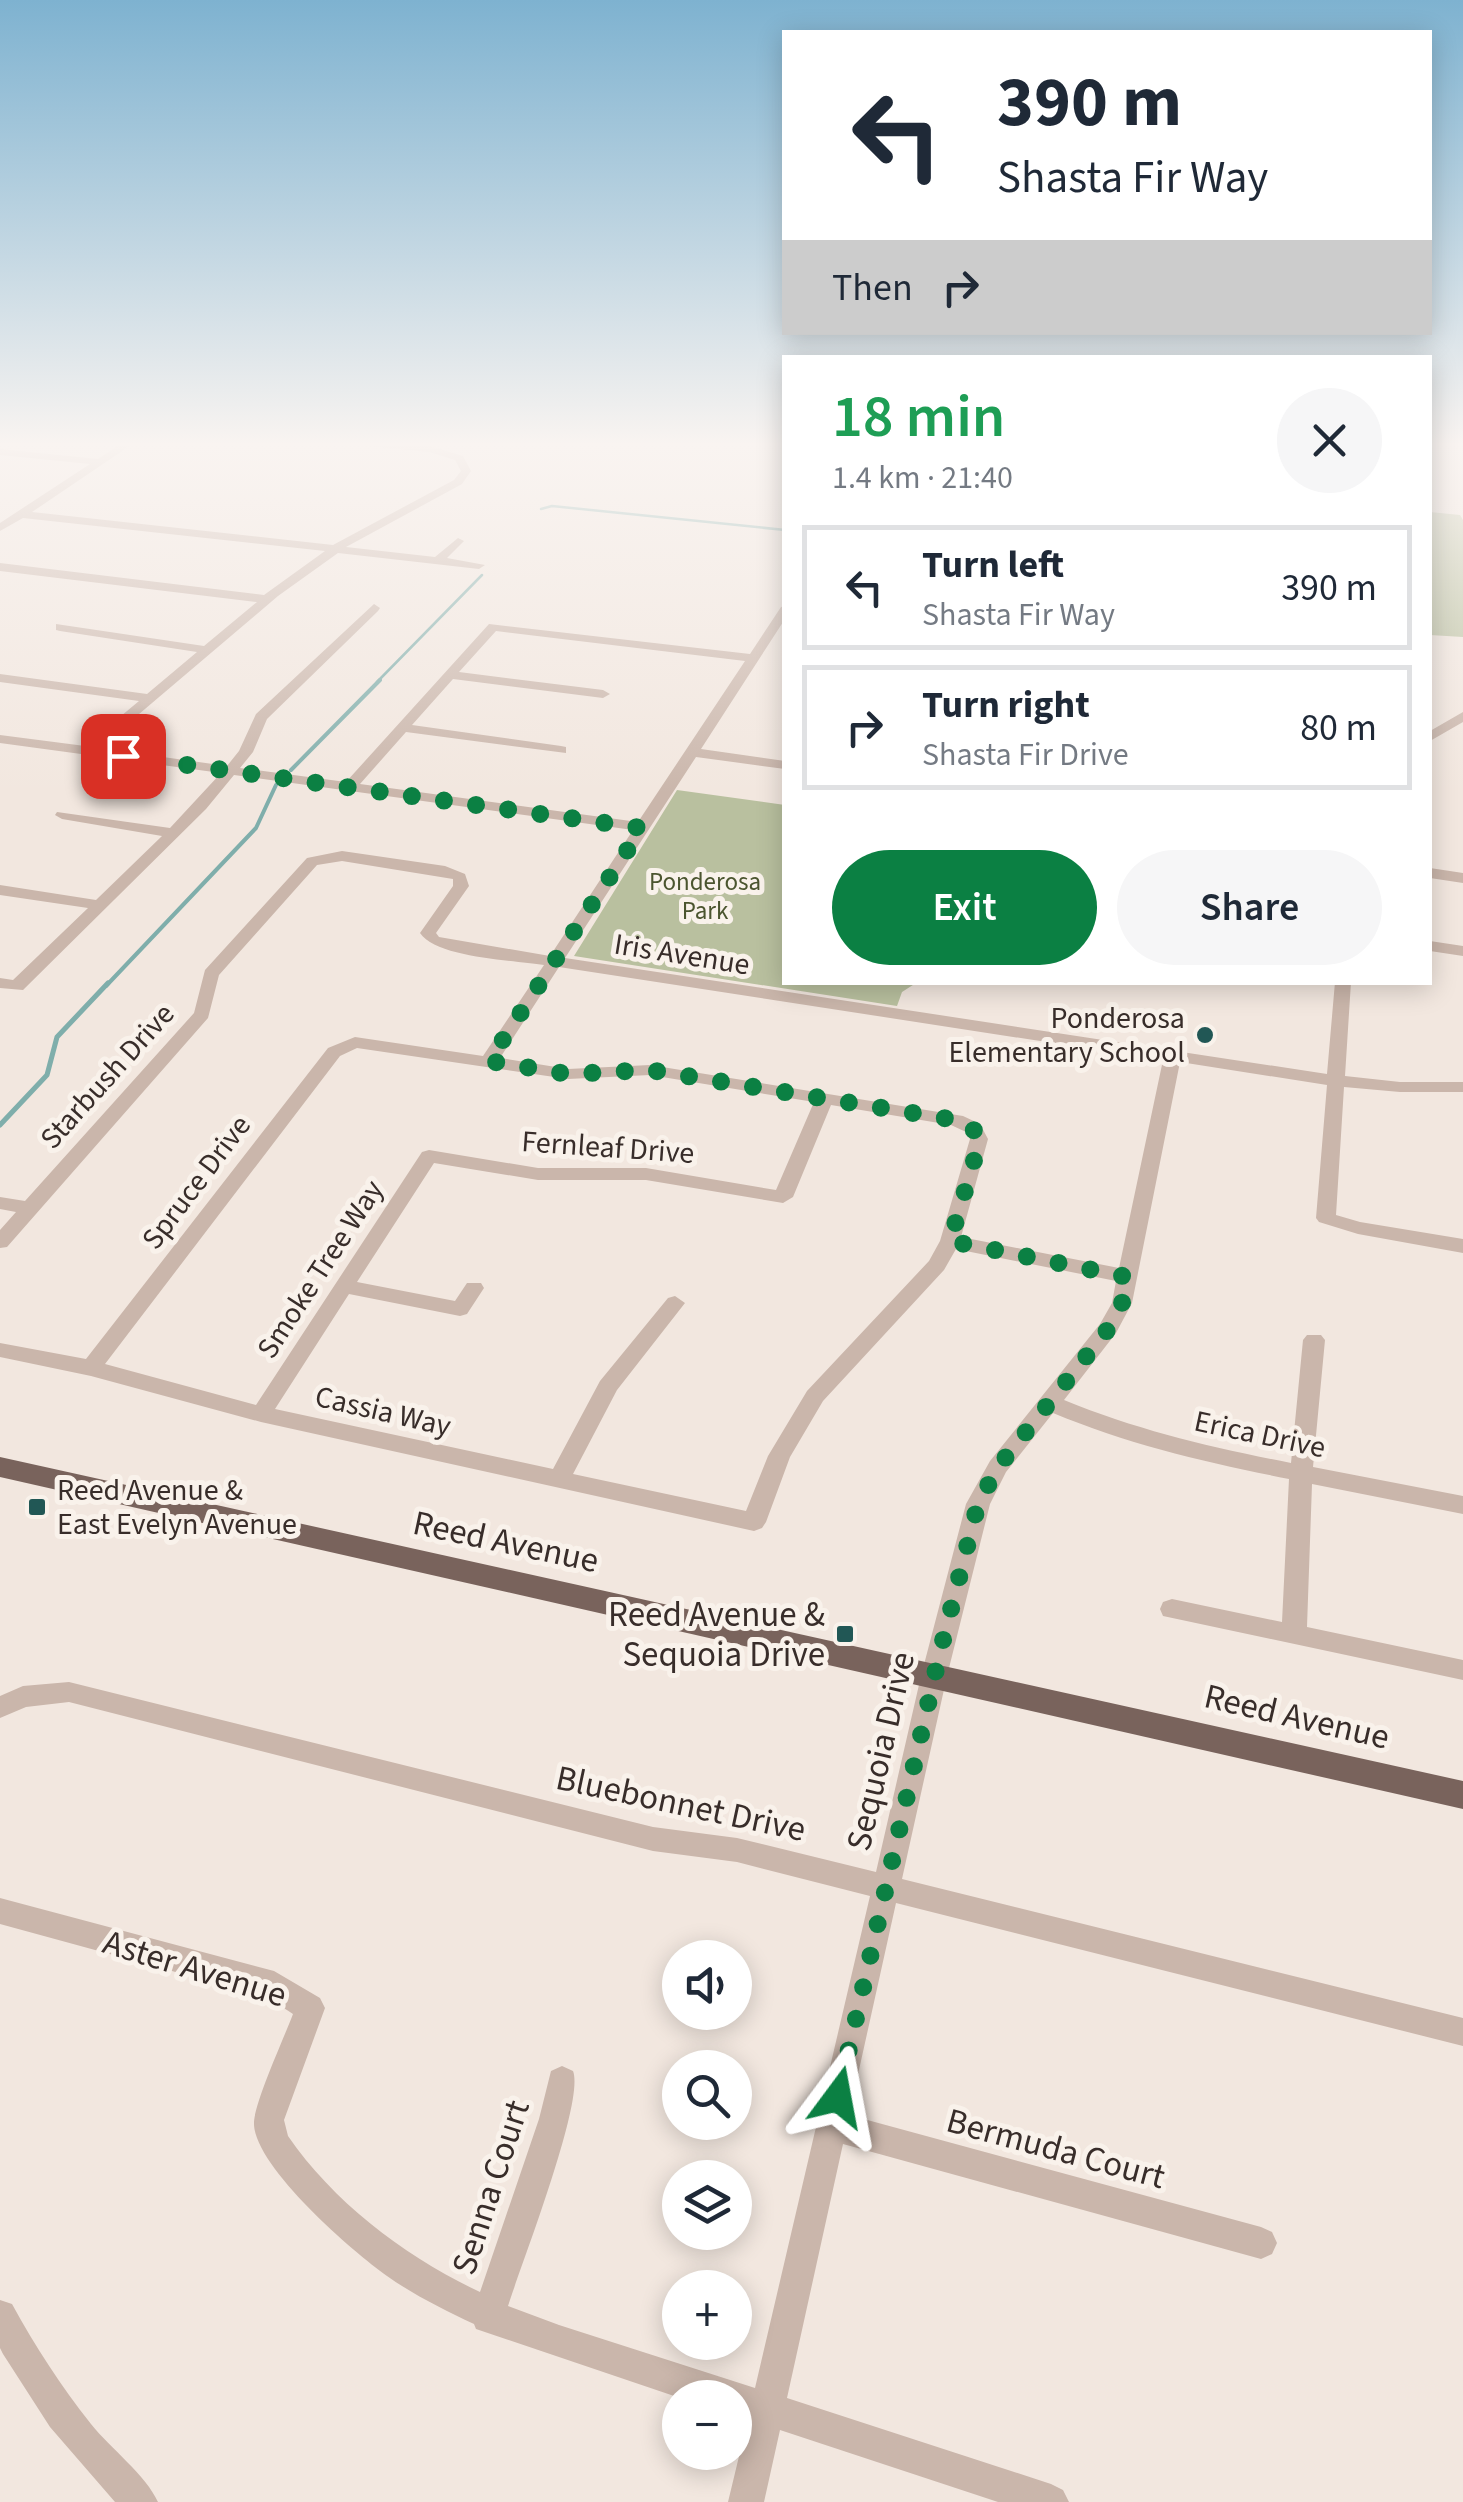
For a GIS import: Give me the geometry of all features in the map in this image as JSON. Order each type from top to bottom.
[{"type":"main road","name":"Reed Avenue","points":[[0,1468],[1463,1795]]},
{"type":"street","points":[[88,751],[266,599],[319,560]]},
{"type":"street","points":[[439,560],[479,565]]},
{"type":"street","points":[[0,567],[266,599]]},
{"type":"street","points":[[8,985],[100,905],[174,833],[246,752],[261,716],[374,608]]},
{"type":"street","points":[[782,615],[489,1061],[568,1074],[650,1070],[956,1120],[973,1128],[979,1144],[950,1241],[1128,1277]]},
{"type":"street","points":[[60,627],[206,650]]},
{"type":"street","points":[[349,787],[493,628],[754,658]]},
{"type":"street","points":[[451,675],[603,694]]},
{"type":"street","points":[[0,678],[150,698]]},
{"type":"street","points":[[1432,737],[1463,716]]},
{"type":"street","points":[[402,728],[561,750]]},
{"type":"street","points":[[0,739],[642,828]]},
{"type":"street","points":[[693,752],[782,764]]},
{"type":"street","points":[[62,815],[174,833]]},
{"type":"street","name":"Iris Avenue","points":[[324,857],[445,871],[460,878],[462,884],[430,927],[430,938],[446,945],[1337,1081],[1463,1087]]},
{"type":"street","name":"Starbush Drive","points":[[0,1242],[202,1014],[210,974],[307,866],[324,857]]},
{"type":"street","points":[[1432,874],[1463,878]]},
{"type":"street","points":[[0,890],[100,905]]},
{"type":"street","points":[[1432,946],[1463,951]]},
{"type":"street","points":[[1343,985],[1326,1218],[1358,1228],[1463,1246]]},
{"type":"street","name":"Spruce Drive","points":[[91,1368],[334,1052],[356,1042],[489,1061]]},
{"type":"street","name":"Sequoia Drive","points":[[746,2502],[934,1676],[978,1504],[998,1467],[1109,1328],[1122,1303],[1172,1056]]},
{"type":"street","name":"Fernleaf Drive","points":[[429,1156],[538,1174],[646,1174],[783,1197],[825,1098]]},
{"type":"street","name":"Smoke Tree Way","points":[[261,1414],[429,1156]]},
{"type":"street","points":[[0,1203],[28,1208]]},
{"type":"street","name":"Cassia Way","points":[[0,1350],[91,1368],[261,1414],[754,1522],[779,1456],[815,1396],[931,1274],[950,1241]]},
{"type":"street","points":[[347,1287],[460,1309],[474,1288]]},
{"type":"street","points":[[558,1481],[608,1386],[676,1304]]},
{"type":"street","points":[[1294,1634],[1301,1474],[1314,1340]]},
{"type":"street","name":"Erica Drive","points":[[1050,1403],[1116,1431],[1463,1506]]},
{"type":"street","points":[[1172,1609],[1463,1670]]},
{"type":"street","name":"Bluebonnet Drive","points":[[0,1707],[23,1697],[69,1692],[634,1834],[737,1850],[1463,2032]]},
{"type":"street","name":"Aster Avenue","points":[[0,1911],[274,1985],[310,2008],[268,2120],[270,2138],[320,2196],[386,2256],[488,2317],[532,2335],[676,2380]]},
{"type":"street","name":"Senna Court","points":[[488,2317],[554,2118],[562,2080]]},
{"type":"street","name":"Bermuda Court","points":[[831,2125],[1260,2244]]},
{"type":"street","points":[[0,2316],[23,2359],[95,2460],[140,2502]]},
{"type":"street","name":"Aster Avenue","points":[[752,2404],[1052,2502]]},
{"type":"green space","points":[[1432,560],[1463,560],[1463,637],[1432,635]]},
{"type":"green space","name":"Ponderosa Park","points":[[677,790],[782,805],[782,985],[913,985],[902,992],[897,1006],[574,956]]},
{"type":"waterway","points":[[377,682],[482,575]]},
{"type":"waterway","points":[[291,770],[380,680]]},
{"type":"waterway","points":[[106,986],[256,828],[276,785]]},
{"type":"waterway","points":[[0,1125],[47,1075],[57,1037],[108,983]]},
{"type":"place","name":"Ponderosa Elementary School","points":[[1205,1035]]},
{"type":"place","name":"Reed Avenue & East Evelyn Avenue","points":[[37,1507]]},
{"type":"place","name":"Reed Avenue & Sequoia Drive","points":[[845,1634]]},
{"type":"route","points":[[123,756],[642,828],[489,1061],[568,1074],[650,1070],[966,1123],[978,1134],[979,1144],[950,1241],[1128,1277],[1122,1303],[1109,1328],[998,1467],[978,1504],[838,2097]]}]
